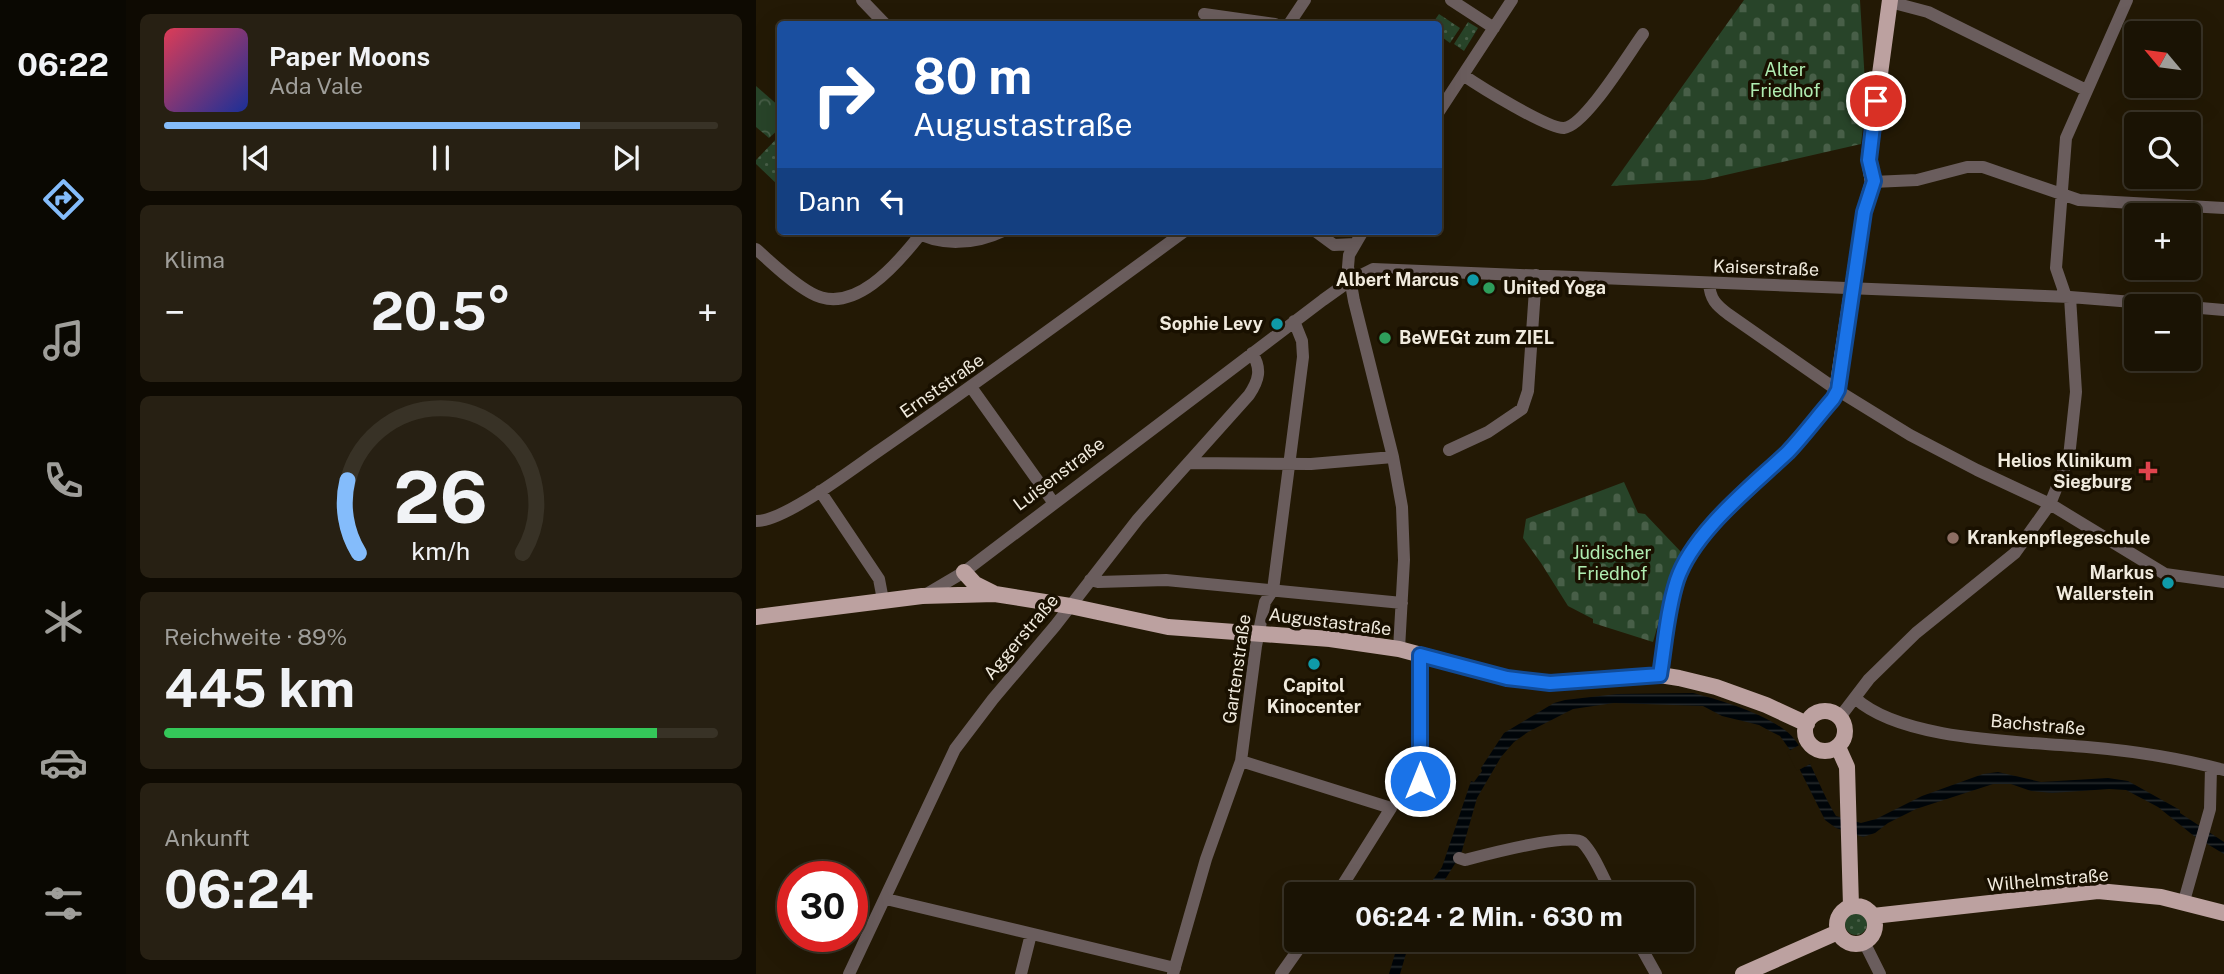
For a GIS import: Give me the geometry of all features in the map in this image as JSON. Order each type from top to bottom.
[{"type":"main road","points":[[1660,675],[1677,579],[1692,550],[1706,531],[1791,448],[1838,390],[1864,212],[1874,181],[1869,160],[1868,125],[1890,1]]},
{"type":"main road","name":"Augustastraße","points":[[964,572],[975,584],[995,594]]},
{"type":"main road","name":"Augustastraße","points":[[922,596],[995,594],[1070,606],[1168,627],[1330,639],[1399,649],[1507,678],[1550,683],[1660,675],[1716,687],[1766,705],[1807,724]]},
{"type":"main road","name":"Luisenstraße","points":[[756,618],[922,596]]},
{"type":"main road","points":[[1824,711],[1840,718],[1845,730],[1844,739],[1838,747],[1822,751],[1812,747],[1806,736],[1807,724],[1814,715],[1824,711]]},
{"type":"main road","points":[[1838,747],[1847,767],[1851,906]]},
{"type":"main road","name":"Wilhelmstraße","points":[[1873,916],[2098,891],[2184,901],[2224,913]]},
{"type":"main road","points":[[1851,906],[1867,908],[1873,916],[1875,928],[1864,942],[1852,944],[1838,932],[1838,917],[1851,906]]},
{"type":"main road","points":[[1743,974],[1838,932]]},
{"type":"street","points":[[863,0],[882,21]]},
{"type":"street","points":[[1291,21],[1305,0]]},
{"type":"street","points":[[1451,0],[1494,28]]},
{"type":"street","points":[[1442,107],[1512,0]]},
{"type":"street","points":[[1840,718],[1869,679],[1916,633],[2015,553],[2050,503],[2069,457],[2077,392],[2068,297],[2056,268],[2066,138],[2127,0]]},
{"type":"street","points":[[1890,1],[1928,12],[2085,90]]},
{"type":"street","points":[[1204,14],[1254,21]]},
{"type":"street","points":[[1463,75],[1537,118],[1562,129],[1571,126],[1589,109],[1643,34]]},
{"type":"street","points":[[1874,181],[1917,180],[1966,167],[1983,167],[2079,200],[2224,208]]},
{"type":"street","points":[[756,249],[812,294],[842,298],[870,288],[915,235]]},
{"type":"street","points":[[924,235],[947,242],[965,242],[993,235]]},
{"type":"street","name":"Ernststraße","points":[[756,521],[769,519],[820,491],[971,387],[1180,235]]},
{"type":"street","points":[[1321,235],[1334,244],[1355,244]]},
{"type":"street","points":[[1361,235],[1348,262],[1354,301],[1393,457],[1402,507],[1404,560],[1399,649]]},
{"type":"street","name":"Kaiserstraße","points":[[1351,281],[1373,269],[2124,301]]},
{"type":"street","points":[[1449,450],[1488,432],[1521,409],[1528,391],[1536,275]]},
{"type":"street","name":"Luisenstraße","points":[[922,596],[964,572],[1053,502],[1351,281]]},
{"type":"street","points":[[1709,283],[1710,294],[1720,307],[1838,390],[1932,447],[2050,503],[2165,574],[2224,582]]},
{"type":"street","points":[[2201,308],[2224,310]]},
{"type":"street","name":"Gartenstraße","points":[[1174,971],[1206,859],[1241,761],[1258,633],[1265,602],[1273,590],[1303,357],[1302,341],[1294,321]]},
{"type":"street","name":"Aggerstraße","points":[[849,974],[955,749],[1138,519],[1255,386],[1260,373],[1258,362],[1252,353]]},
{"type":"street","points":[[971,387],[1053,502]]},
{"type":"street","points":[[1190,463],[1290,464],[1393,457]]},
{"type":"street","points":[[820,491],[879,579],[883,600]]},
{"type":"street","points":[[1090,580],[1166,580],[1402,603]]},
{"type":"street","points":[[1420,655],[1420,781]]},
{"type":"street","name":"Bachstraße","points":[[1856,698],[1885,718],[1946,734],[2160,755],[2218,768]]},
{"type":"street","points":[[1241,761],[1391,807],[1344,882]]},
{"type":"street","points":[[2184,901],[2206,828],[2218,768]]},
{"type":"street","points":[[1459,858],[1465,860],[1558,839],[1574,838],[1581,842],[1589,853],[1605,882]]},
{"type":"street","points":[[886,899],[1174,971]]},
{"type":"street","points":[[1021,974],[1031,934]]},
{"type":"street","points":[[1864,942],[1880,974]]},
{"type":"street","points":[[1280,974],[1296,952]]},
{"type":"street","points":[[1644,952],[1656,974]]},
{"type":"green space","name":"Alter Friedhof","points":[[1744,0],[1860,0],[1866,100],[1861,144],[1704,180],[1611,186]]},
{"type":"green space","points":[[1439,14],[1460,28],[1450,43],[1442,37],[1442,21],[1434,21]]},
{"type":"green space","points":[[1468,22],[1478,28],[1464,51],[1454,44]]},
{"type":"green space","points":[[756,86],[777,104],[777,131],[769,138],[756,127]]},
{"type":"green space","points":[[777,138],[777,184],[756,164],[756,160]]},
{"type":"green space","name":"Jüdischer Friedhof","points":[[1624,482],[1638,513],[1645,514],[1682,553],[1677,559],[1653,642],[1593,623],[1593,619],[1568,606],[1523,538],[1526,519]]},
{"type":"green space","points":[[1856,913],[1864,916],[1867,924],[1864,932],[1856,935],[1848,932],[1845,924],[1848,916]]},
{"type":"shaded area","points":[[1693,693],[1748,710],[1776,724],[1795,740],[1807,758],[1836,816],[1861,823],[1876,819],[1922,796],[1983,774],[1998,772],[2041,782],[2108,778],[2128,781],[2180,810],[2180,813],[2224,842],[2224,854],[2194,836],[2158,807],[2126,790],[2052,793],[2031,791],[2011,784],[1993,784],[1916,809],[1863,837],[1836,828],[1825,820],[1790,750],[1780,736],[1759,725],[1722,716],[1703,706],[1614,703],[1573,709],[1514,742],[1501,757],[1477,798],[1461,854],[1444,882],[1431,882],[1442,867],[1471,781],[1474,782],[1482,771],[1481,768],[1504,733],[1554,703],[1617,694]]},
{"type":"shaded area","points":[[1395,952],[1406,952],[1400,974],[1389,974]]},
{"type":"pier","points":[[1801,744],[1812,763],[1797,771],[1787,752]]},
{"type":"place","name":"Albert Marcus","points":[[1473,280]]},
{"type":"place","name":"United Yoga","points":[[1489,288]]},
{"type":"place","name":"Sophie Levy","points":[[1277,324]]},
{"type":"place","name":"BeWEGt zum ZIEL","points":[[1385,338]]},
{"type":"place","name":"Helios Klinikum Siegburg","points":[[2148,471]]},
{"type":"place","name":"Krankenpflegeschule","points":[[1953,538]]},
{"type":"place","name":"Markus Wallerstein","points":[[2168,583]]},
{"type":"place","name":"Capitol Kinocenter","points":[[1314,664]]},
{"type":"route","points":[[1420,781],[1420,655],[1507,678],[1550,683],[1660,675],[1677,579],[1692,550],[1706,531],[1791,448],[1838,390],[1864,212],[1874,181],[1869,160],[1876,101]]}]
